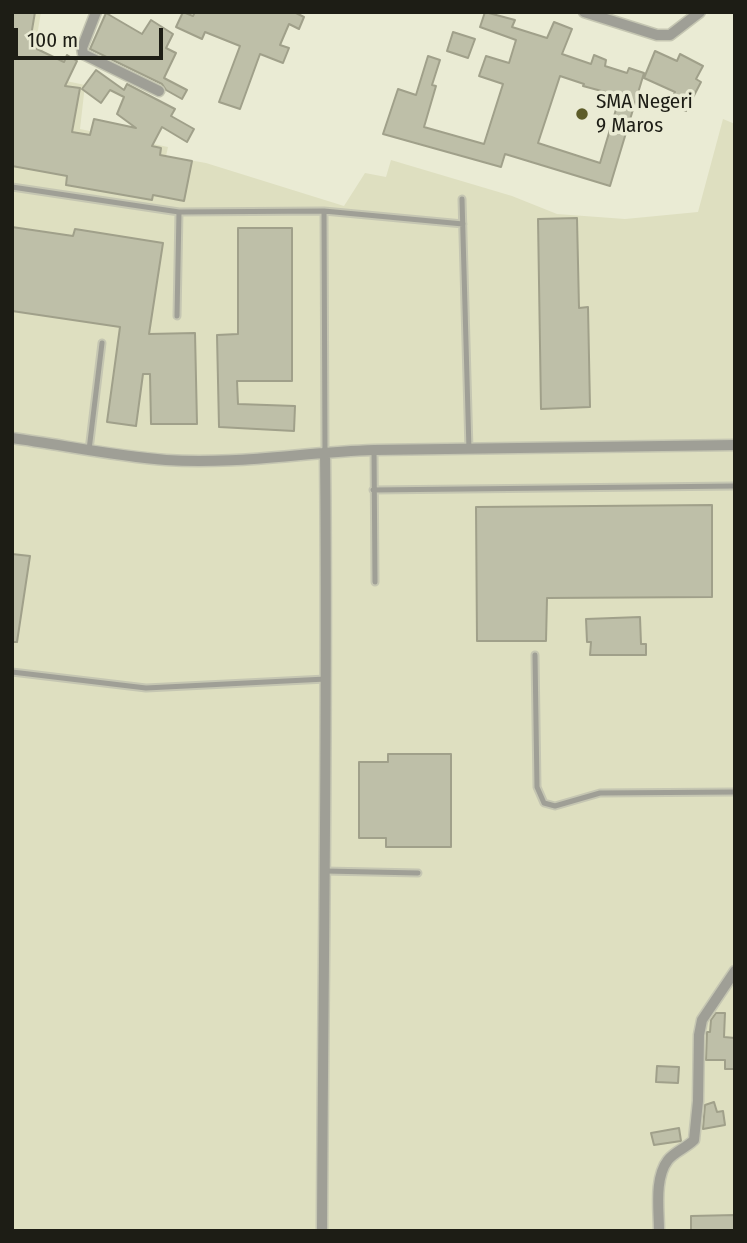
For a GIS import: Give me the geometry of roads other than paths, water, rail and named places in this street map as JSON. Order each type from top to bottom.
[{"type":"street","points":[[96,12],[82,48],[83,54],[159,91]]},
{"type":"street","points":[[584,12],[657,35],[666,35],[681,27],[700,12]]},
{"type":"street","points":[[12,438],[167,460],[250,460],[374,450],[735,445]]},
{"type":"street","points":[[322,1231],[328,678],[325,452]]},
{"type":"street","points":[[659,1231],[659,1188],[666,1163],[694,1140],[702,1020],[735,971]]},
{"type":"lane","points":[[12,187],[179,212],[324,211],[463,224]]},
{"type":"lane","points":[[462,199],[469,450]]},
{"type":"lane","points":[[324,211],[325,452]]},
{"type":"lane","points":[[177,316],[179,212]]},
{"type":"lane","points":[[89,450],[102,343]]},
{"type":"lane","points":[[374,450],[375,582]]},
{"type":"lane","points":[[373,490],[735,486]]},
{"type":"lane","points":[[535,655],[537,787],[544,803],[555,806],[600,793],[735,792]]},
{"type":"lane","points":[[12,672],[146,688],[328,678]]},
{"type":"lane","points":[[325,870],[418,873]]},
{"type":"place","name":"SMA Negeri 9 Maros","points":[[582,114]]}]
